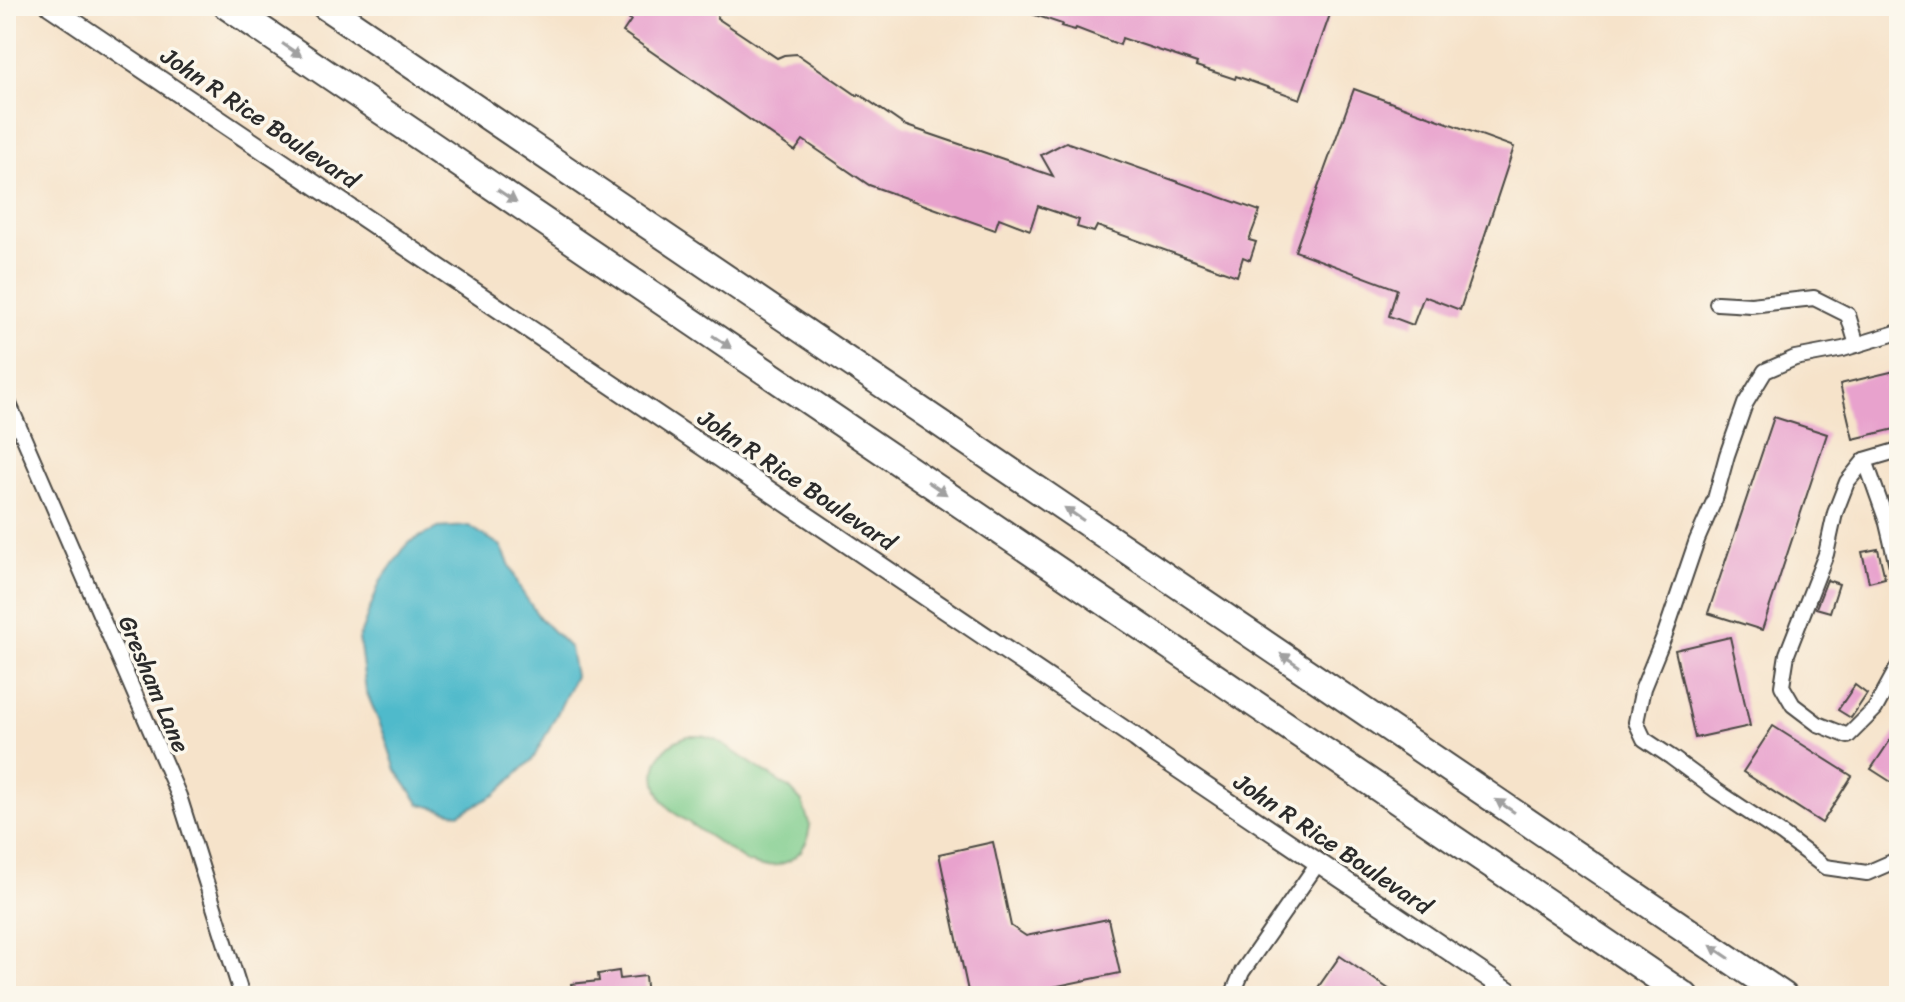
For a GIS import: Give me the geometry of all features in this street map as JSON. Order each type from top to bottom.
[{"type":"highway","points":[[227,6],[1685,996]]},
{"type":"highway","points":[[325,6],[1784,996]]},
{"type":"street","name":"John R Rice Boulevard","points":[[50,6],[1516,996]]},
{"type":"street","points":[[1717,303],[1751,305],[1814,298],[1848,315],[1857,345]]},
{"type":"street","points":[[1899,332],[1843,349],[1795,358],[1765,371],[1745,404],[1715,499],[1643,688],[1636,722],[1644,739],[1825,867],[1867,873],[1899,859]]},
{"type":"street","name":"Gresham Lane","points":[[6,397],[179,796],[242,996]]},
{"type":"street","points":[[1899,450],[1865,460],[1847,482],[1835,513],[1826,554],[1787,654],[1782,686],[1793,705],[1818,724],[1848,736],[1875,709],[1899,665]]},
{"type":"street","points":[[1865,460],[1886,519],[1899,574]]},
{"type":"street","points":[[1232,996],[1242,972],[1318,863]]},
{"type":"green space","points":[[688,736],[716,740],[790,789],[802,802],[810,826],[807,841],[800,852],[778,865],[762,866],[747,862],[673,812],[658,791],[656,769],[666,749]]},
{"type":"water","points":[[469,526],[501,546],[521,590],[539,617],[570,648],[575,676],[533,759],[495,795],[459,814],[420,804],[396,770],[366,691],[359,638],[380,582],[408,543],[437,528]]},
{"type":"building","points":[[610,6],[718,6],[717,18],[777,58],[797,54],[904,125],[1053,176],[1041,155],[1066,142],[1260,211],[1249,240],[1256,242],[1250,260],[1243,257],[1237,276],[1097,226],[1094,232],[1077,227],[1079,220],[1038,206],[1030,230],[999,218],[995,230],[869,185],[803,140],[795,151],[623,32],[631,20]]},
{"type":"building","points":[[1015,6],[1240,6],[1257,12],[1258,6],[1333,6],[1300,99],[1236,76],[1235,79],[1196,66],[1197,63],[1122,38],[1120,45],[1076,28],[1061,26]]},
{"type":"building","points":[[1354,89],[1514,147],[1460,310],[1424,296],[1413,325],[1389,316],[1397,289],[1295,251]]},
{"type":"building","points":[[1899,370],[1899,428],[1853,439],[1840,384]]},
{"type":"building","points":[[1774,417],[1827,434],[1762,630],[1708,613]]},
{"type":"building","points":[[1878,549],[1885,578],[1869,582],[1862,552]]},
{"type":"building","points":[[1827,580],[1839,584],[1830,612],[1816,608]]},
{"type":"building","points":[[1730,637],[1750,726],[1695,738],[1675,650]]},
{"type":"building","points":[[1855,685],[1867,694],[1851,718],[1838,710]]},
{"type":"building","points":[[1773,726],[1852,776],[1822,823],[1743,772]]},
{"type":"building","points":[[1899,727],[1899,787],[1871,769]]},
{"type":"building","points":[[993,842],[1011,926],[1026,936],[1108,919],[1120,973],[1010,996],[969,996],[939,854]]},
{"type":"building","points":[[1340,956],[1399,996],[1312,996]]},
{"type":"building","points":[[619,971],[620,979],[645,976],[647,996],[573,996],[571,984],[599,981],[598,974]]}]
